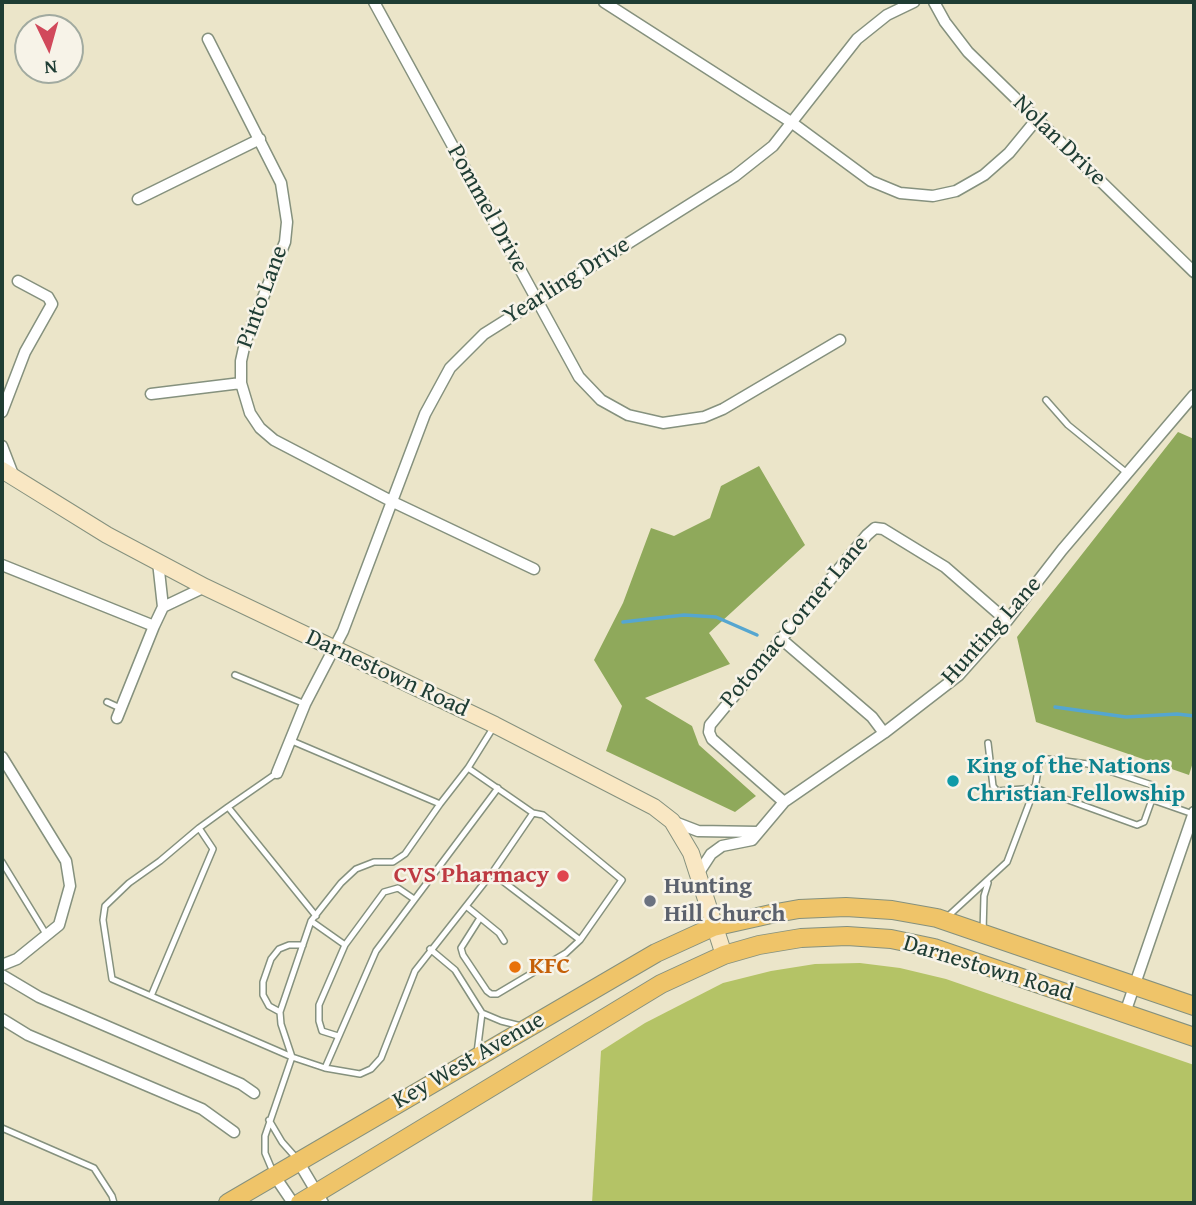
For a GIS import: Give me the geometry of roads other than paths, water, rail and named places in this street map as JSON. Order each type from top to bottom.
[{"type":"main road","name":"Darnestown Road","points":[[8,475],[107,535],[205,587],[495,725],[654,807],[672,821],[691,853],[724,955],[759,945],[801,938],[847,936],[891,939],[934,948],[1194,1037]]},
{"type":"main road","name":"Darnestown Road","points":[[713,927],[799,909],[846,907],[892,910],[943,920],[1194,1006]]},
{"type":"main road","name":"Key West Avenue","points":[[228,1203],[656,953],[713,927]]},
{"type":"main road","name":"Key West Avenue","points":[[300,1203],[320,1198],[626,1004],[688,970],[724,955]]},
{"type":"street","name":"Pommel Drive","points":[[374,2],[579,377],[601,400],[628,415],[663,423],[704,417],[723,409],[840,340]]},
{"type":"street","points":[[604,2],[791,122],[871,181],[900,193],[933,195],[956,191],[985,175],[1009,153],[1037,119]]},
{"type":"street","name":"Yearling Drive","points":[[277,773],[305,704],[344,631],[425,414],[450,368],[484,334],[735,176],[773,146],[857,39],[887,15],[915,2]]},
{"type":"street","name":"Nolan Drive","points":[[934,2],[945,22],[968,52],[1194,272]]},
{"type":"street","name":"Pinto Lane","points":[[208,39],[281,183],[287,222],[285,242],[245,343],[241,361],[241,383],[250,413],[260,428],[274,440],[393,502],[534,569]]},
{"type":"street","points":[[138,199],[260,139]]},
{"type":"street","points":[[2,407],[25,352],[52,304],[48,297],[18,281]]},
{"type":"street","points":[[151,394],[241,383]]},
{"type":"street","name":"Hunting Lane","points":[[698,874],[711,854],[722,846],[752,839],[784,802],[884,733],[959,675],[1194,395]]},
{"type":"street","points":[[2,446],[8,475]]},
{"type":"street","name":"Potomac Corner Lane","points":[[784,802],[721,748],[709,732],[710,724],[875,528],[883,529],[945,567],[1007,621]]},
{"type":"street","points":[[119,713],[163,607],[158,562]]},
{"type":"street","points":[[2,565],[154,626]]},
{"type":"street","points":[[163,607],[205,587]]},
{"type":"street","points":[[780,638],[872,718],[884,733]]},
{"type":"street","points":[[2,757],[66,861],[70,886],[59,925],[17,959],[2,965]]},
{"type":"street","points":[[1125,1013],[1189,845],[1194,813]]},
{"type":"street","points":[[672,821],[698,831],[758,832]]},
{"type":"street","points":[[2,975],[39,997],[241,1084],[254,1093]]},
{"type":"street","points":[[2,1019],[28,1035],[202,1109],[234,1132]]},
{"type":"street","points":[[298,1161],[320,1198]]},
{"type":"street","points":[[274,1175],[293,1203]]},
{"type":"lane","points":[[1046,400],[1068,425],[1127,473]]},
{"type":"lane","points":[[234,675],[305,704]]},
{"type":"lane","points":[[107,702],[119,713]]},
{"type":"lane","points":[[274,1175],[265,1153],[265,1136],[292,1057],[281,1024],[280,1012],[311,921],[341,883],[356,869],[374,862],[393,862],[405,854],[468,768],[495,725]]},
{"type":"lane","points":[[292,741],[440,804]]},
{"type":"lane","points":[[943,920],[1007,862],[1035,788],[1039,764],[1048,759],[1088,764],[1152,785],[1155,791],[1153,800],[1144,822],[1137,825],[1035,788],[995,789],[988,743]]},
{"type":"lane","points":[[468,768],[533,813],[543,816],[622,880],[580,940],[566,953],[497,994],[487,991],[461,948],[480,918]]},
{"type":"lane","points":[[277,773],[199,828],[105,905],[103,920],[112,979],[292,1057],[325,1068],[360,1074],[371,1069],[381,1058],[415,971],[492,873],[533,813]]},
{"type":"lane","points":[[325,1068],[376,951],[498,788]]},
{"type":"lane","points":[[1153,800],[1194,813]]},
{"type":"lane","points":[[228,807],[316,915]]},
{"type":"lane","points":[[151,996],[214,849],[199,828]]},
{"type":"lane","points":[[2,862],[48,936]]},
{"type":"lane","points":[[492,873],[580,940]]},
{"type":"lane","points":[[983,933],[984,895],[989,880]]},
{"type":"lane","points":[[338,1036],[322,1031],[319,1005],[345,944],[384,892],[398,888],[414,899]]},
{"type":"lane","points":[[466,906],[499,933],[504,942]]},
{"type":"lane","points":[[311,921],[345,944]]},
{"type":"lane","points":[[280,1012],[269,1006],[263,995],[263,982],[271,959],[279,949],[289,945],[303,945]]},
{"type":"lane","points":[[430,949],[455,970],[482,1013],[501,1021],[528,1027]]},
{"type":"lane","points":[[476,1056],[482,1013]]},
{"type":"lane","points":[[269,1120],[298,1161]]},
{"type":"lane","points":[[2,1128],[94,1168],[114,1203]]},
{"type":"waterway","points":[[623,622],[684,615],[716,617],[757,635]]},
{"type":"waterway","points":[[1055,707],[1126,717],[1177,714],[1194,716]]},
{"type":"place","name":"King of the Nations Christian Fellowship","points":[[953,781]]},
{"type":"place","name":"CVS Pharmacy","points":[[563,876]]},
{"type":"place","name":"Hunting Hill Church","points":[[650,901]]},
{"type":"place","name":"KFC","points":[[515,967]]}]
